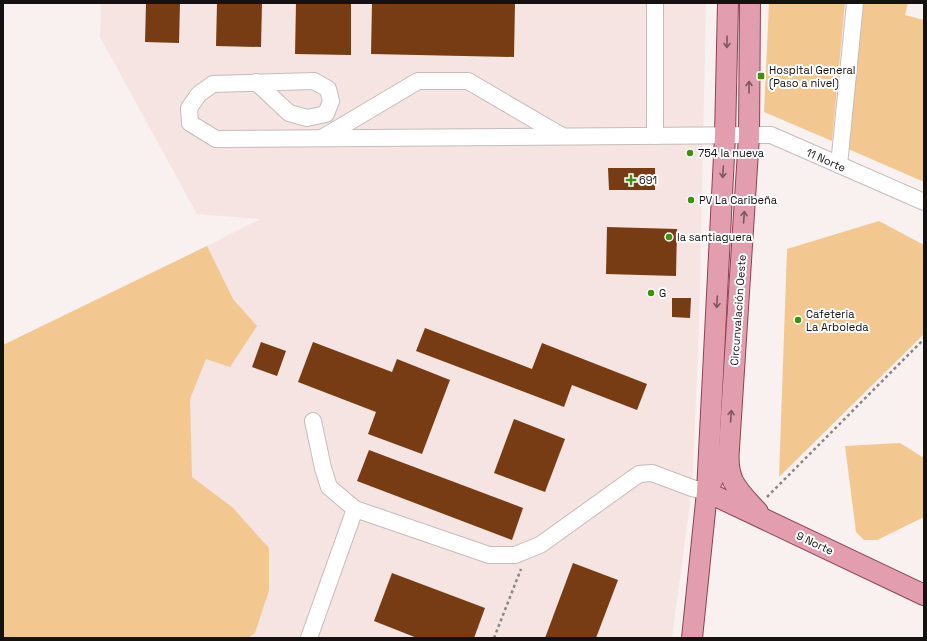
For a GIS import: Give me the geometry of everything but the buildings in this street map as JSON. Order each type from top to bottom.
[{"type":"main road","name":"Circunvalación Oeste","points":[[692,638],[707,492],[725,136],[728,3]]},
{"type":"main road","name":"Circunvalación Oeste","points":[[707,492],[729,448],[749,136],[750,3]]},
{"type":"main road","points":[[729,448],[727,463],[733,482],[740,494],[760,514]]},
{"type":"main road","name":"9 Norte","points":[[707,492],[760,514],[924,595]]},
{"type":"street","points":[[655,3],[655,136]]},
{"type":"street","points":[[839,165],[855,3]]},
{"type":"street","points":[[321,139],[418,81],[468,81],[563,137]]},
{"type":"street","name":"11 Norte","points":[[256,82],[213,84],[199,94],[189,108],[190,123],[216,139],[771,135],[924,202]]},
{"type":"street","points":[[313,421],[323,468],[329,487],[355,509],[489,555],[515,555],[540,545],[639,474],[652,473],[707,492]]},
{"type":"street","points":[[309,638],[355,509]]},
{"type":"path","points":[[760,514],[924,339]]},
{"type":"path","points":[[494,638],[528,550]]},
{"type":"shaded area","points":[[101,3],[706,3],[699,332],[692,488],[672,638],[3,638],[3,345],[260,219],[197,214],[100,37]]},
{"type":"shaded area","points":[[769,3],[845,3],[832,141],[764,112]]},
{"type":"shaded area","points":[[862,3],[908,3],[905,15],[924,20],[924,182],[846,148]]},
{"type":"shaded area","points":[[879,221],[924,245],[924,334],[779,477],[787,249]]},
{"type":"shaded area","points":[[207,246],[233,299],[257,326],[230,367],[206,359],[190,399],[192,477],[232,507],[269,548],[269,590],[255,633],[248,638],[3,638],[3,345]]},
{"type":"shaded area","points":[[900,443],[924,458],[924,517],[877,540],[864,540],[856,532],[845,446]]},
{"type":"place","name":"Hospital General (Paso a nivel)","points":[[761,76]]},
{"type":"place","name":"754 la nueva","points":[[690,153]]},
{"type":"place","name":"691","points":[[631,180]]},
{"type":"place","name":"PV La Caribeña","points":[[691,200]]},
{"type":"place","name":"la santiaguera","points":[[669,237]]},
{"type":"place","name":"G","points":[[651,293]]},
{"type":"place","name":"Cafeteria La Arboleda","points":[[798,320]]}]
